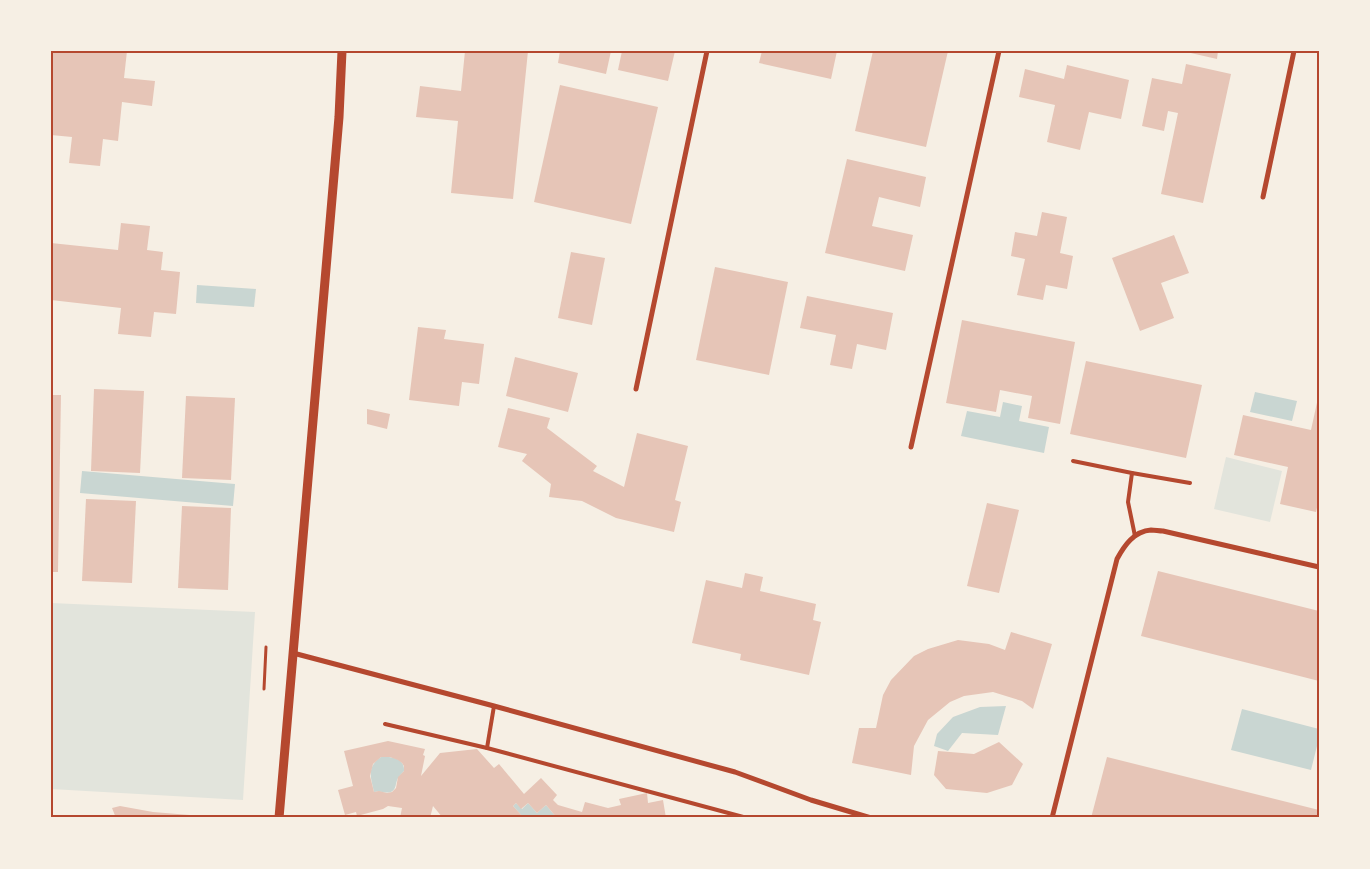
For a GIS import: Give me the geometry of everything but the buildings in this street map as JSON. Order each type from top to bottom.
[{"type":"street","points":[[279,818],[339,117],[342,51]]},
{"type":"street","points":[[636,389],[707,51]]},
{"type":"street","points":[[912,447],[999,51]]},
{"type":"street","points":[[1262,197],[1294,51]]},
{"type":"street","points":[[1052,818],[1117,559],[1124,546],[1134,536],[1150,530],[1163,531],[1319,567]]},
{"type":"street","points":[[293,653],[735,772],[811,800],[871,818]]},
{"type":"lane","points":[[1073,461],[1190,483]]},
{"type":"lane","points":[[1132,473],[1128,502],[1134,536]]},
{"type":"lane","points":[[487,748],[494,706]]},
{"type":"lane","points":[[385,724],[487,748],[747,818]]},
{"type":"path","points":[[264,689],[266,647]]},
{"type":"shaded area","points":[[197,285],[256,289],[254,307],[196,303]]},
{"type":"shaded area","points":[[1255,392],[1297,401],[1292,421],[1250,412]]},
{"type":"shaded area","points":[[1003,402],[1022,406],[1019,421],[1049,427],[1044,453],[961,436],[967,411],[1000,417]]},
{"type":"shaded area","points":[[1226,457],[1282,471],[1270,522],[1214,509]]},
{"type":"shaded area","points":[[82,471],[235,484],[233,506],[80,493]]},
{"type":"shaded area","points":[[51,603],[255,612],[243,800],[51,789]]},
{"type":"shaded area","points":[[1006,706],[998,735],[962,733],[948,751],[934,746],[937,734],[953,717],[980,707]]},
{"type":"shaded area","points":[[1242,709],[1319,729],[1319,738],[1311,770],[1231,750]]},
{"type":"shaded area","points":[[381,757],[397,759],[404,767],[404,771],[398,778],[395,788],[387,793],[374,792],[371,777],[373,765]]},
{"type":"shaded area","points":[[516,803],[522,809],[528,803],[537,813],[546,805],[557,818],[524,818],[513,806]]}]
